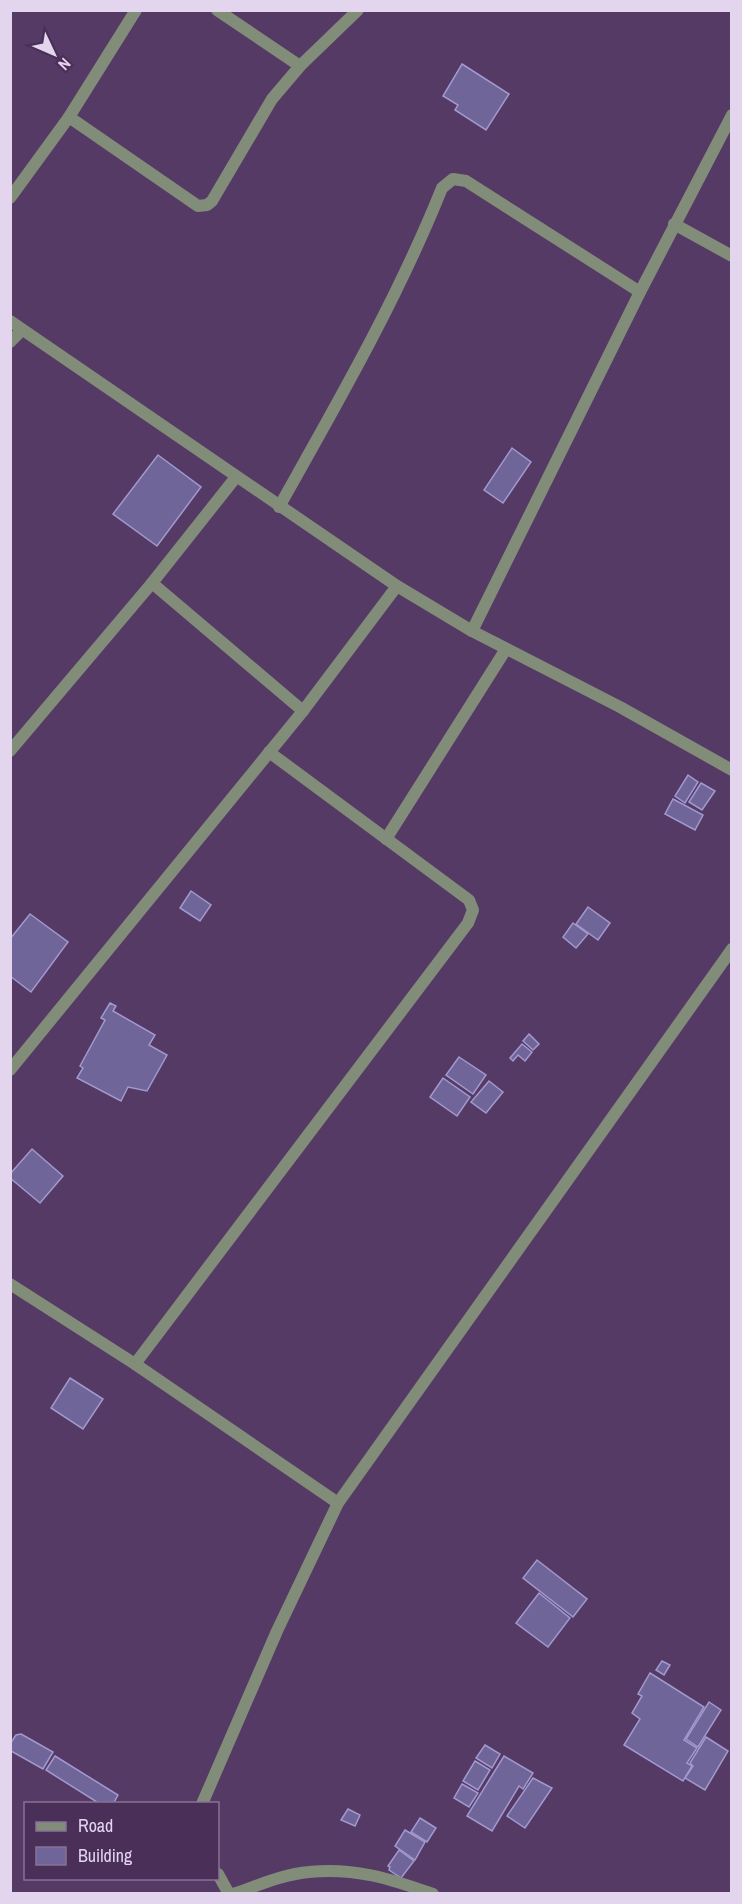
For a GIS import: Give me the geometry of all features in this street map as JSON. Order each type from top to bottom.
[{"type":"street","points":[[10,198],[69,117],[136,10]]},
{"type":"street","points":[[217,10],[300,66]]},
{"type":"street","points":[[69,117],[198,206],[207,205],[212,201],[272,99],[300,66],[358,10]]},
{"type":"street","points":[[472,631],[640,291],[732,115]]},
{"type":"street","points":[[279,507],[371,344],[405,276],[442,188],[453,179],[466,181],[640,291]]},
{"type":"street","points":[[674,224],[732,256]]},
{"type":"street","points":[[10,321],[397,586],[472,631],[620,707],[732,770]]},
{"type":"street","points":[[10,342],[22,330]]},
{"type":"street","points":[[12,746],[152,583],[236,477]]},
{"type":"street","points":[[152,583],[303,711]]},
{"type":"street","points":[[10,1070],[303,711],[397,586]]},
{"type":"street","points":[[386,839],[507,649]]},
{"type":"street","points":[[135,1364],[468,923],[473,910],[469,900],[269,752]]},
{"type":"street","points":[[202,1802],[277,1631],[338,1503],[732,949]]},
{"type":"street","points":[[10,1284],[135,1364],[338,1503]]},
{"type":"street","points":[[219,1875],[231,1893],[307,1872],[348,1870],[385,1877],[433,1893]]},
{"type":"building","points":[[462,64],[509,94],[486,130],[455,110],[458,105],[443,96]]},
{"type":"building","points":[[512,448],[531,462],[503,503],[484,490]]},
{"type":"building","points":[[158,455],[201,487],[157,546],[113,514]]},
{"type":"building","points":[[688,775],[698,782],[685,803],[675,796]]},
{"type":"building","points":[[701,783],[715,791],[702,810],[689,802]]},
{"type":"building","points":[[673,799],[703,815],[695,830],[665,814]]},
{"type":"building","points":[[191,891],[211,905],[200,921],[180,908]]},
{"type":"building","points":[[588,907],[610,923],[598,940],[576,924]]},
{"type":"building","points":[[30,914],[68,942],[31,992],[10,976],[10,939]]},
{"type":"building","points":[[573,923],[588,934],[576,948],[563,937]]},
{"type":"building","points":[[110,1003],[116,1006],[113,1011],[155,1035],[149,1045],[167,1055],[147,1091],[128,1087],[121,1101],[77,1078],[83,1068],[80,1066],[105,1020],[101,1018]]},
{"type":"building","points":[[529,1034],[539,1044],[533,1050],[523,1041]]},
{"type":"building","points":[[522,1044],[532,1052],[525,1061],[518,1055],[513,1061],[510,1058]]},
{"type":"building","points":[[459,1057],[486,1075],[473,1094],[446,1075]]},
{"type":"building","points":[[443,1078],[470,1097],[457,1116],[430,1097]]},
{"type":"building","points":[[489,1081],[503,1092],[486,1113],[471,1102]]},
{"type":"building","points":[[32,1149],[63,1176],[40,1203],[10,1178],[10,1174]]},
{"type":"building","points":[[70,1378],[103,1399],[83,1429],[51,1408]]},
{"type":"building","points":[[537,1560],[587,1599],[573,1617],[523,1578]]},
{"type":"building","points":[[539,1593],[570,1618],[548,1647],[516,1623]]},
{"type":"building","points":[[662,1661],[670,1665],[664,1675],[656,1670]]},
{"type":"building","points":[[650,1673],[704,1707],[684,1740],[697,1748],[687,1763],[692,1766],[683,1781],[624,1745],[640,1719],[632,1713],[642,1696],[638,1694]]},
{"type":"building","points":[[709,1702],[721,1710],[698,1747],[686,1739]]},
{"type":"building","points":[[21,1734],[53,1752],[43,1769],[11,1751],[10,1744],[16,1735]]},
{"type":"building","points":[[706,1737],[728,1751],[705,1790],[685,1778],[693,1766],[690,1763]]},
{"type":"building","points":[[485,1745],[500,1754],[492,1768],[476,1758]]},
{"type":"building","points":[[55,1756],[118,1795],[114,1802],[97,1802],[46,1770]]},
{"type":"building","points":[[504,1756],[533,1773],[523,1789],[519,1786],[492,1831],[467,1816]]},
{"type":"building","points":[[475,1761],[490,1770],[478,1790],[463,1781]]},
{"type":"building","points":[[533,1778],[552,1788],[525,1828],[507,1816]]},
{"type":"building","points":[[462,1784],[478,1793],[469,1807],[454,1798]]},
{"type":"building","points":[[348,1809],[360,1815],[355,1826],[341,1820]]},
{"type":"building","points":[[420,1818],[436,1828],[427,1842],[411,1832]]},
{"type":"building","points":[[405,1830],[425,1842],[415,1860],[395,1846]]},
{"type":"building","points":[[399,1850],[414,1861],[401,1878],[389,1870],[388,1866]]}]
